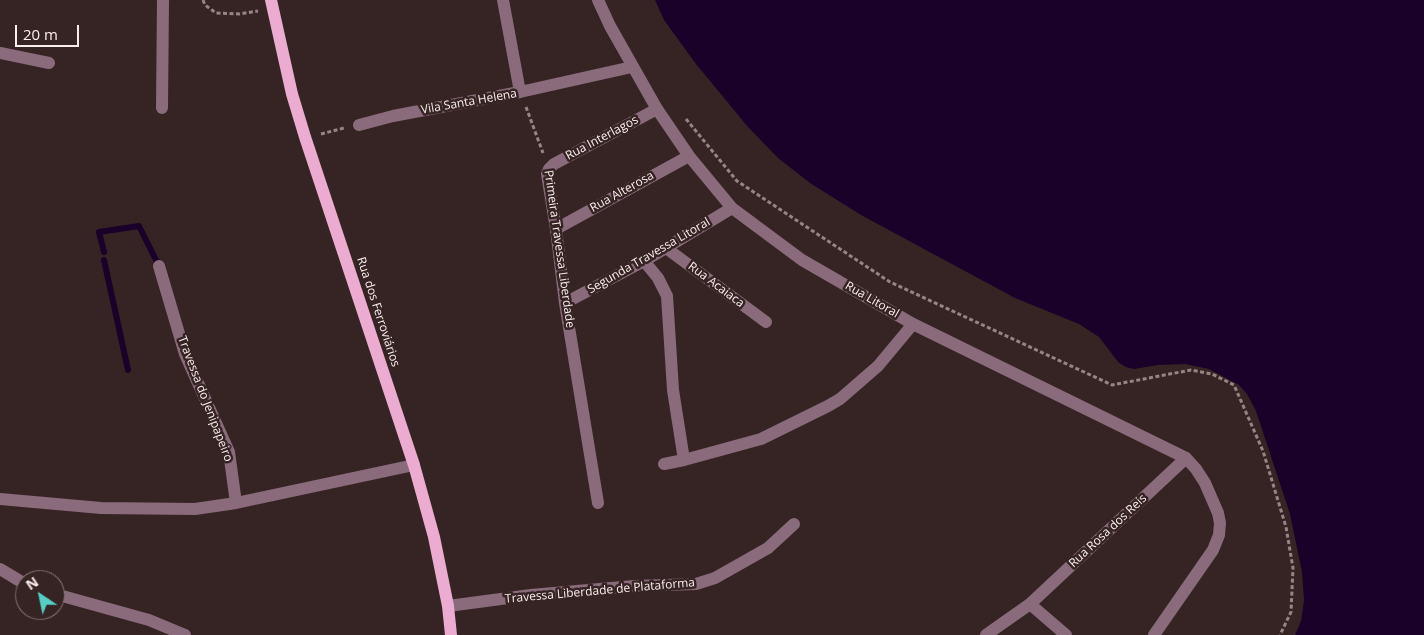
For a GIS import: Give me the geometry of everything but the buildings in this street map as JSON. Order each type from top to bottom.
[{"type":"main road","name":"Rua dos Ferroviários","points":[[272,4],[292,94],[305,137],[414,465],[434,537],[448,606],[451,635]]},
{"type":"street","points":[[162,108],[163,0]]},
{"type":"street","points":[[502,0],[520,92]]},
{"type":"street","name":"Rua Litoral","points":[[598,0],[632,67],[657,109],[689,156],[732,208],[802,260],[913,324],[1186,458],[1196,469],[1205,483],[1218,514],[1220,523],[1219,535],[1213,550],[1154,635]]},
{"type":"street","points":[[0,53],[49,63]]},
{"type":"street","name":"Vila Santa Helena","points":[[359,125],[393,116],[520,92],[632,67]]},
{"type":"street","name":"Rua Interlagos","points":[[549,168],[657,109]]},
{"type":"street","name":"Rua Alterosa","points":[[556,229],[689,156]]},
{"type":"street","name":"Primeira Travessa Liberdade","points":[[549,168],[546,178],[556,229],[565,303],[598,503]]},
{"type":"street","name":"Segunda Travessa Litoral","points":[[565,303],[644,261],[732,208]]},
{"type":"street","name":"Rua Acaiaca","points":[[666,248],[766,322]]},
{"type":"street","points":[[644,261],[658,278],[667,296],[672,390],[684,460]]},
{"type":"street","name":"Travessa do Jenipapeiro","points":[[159,266],[185,354],[229,452],[236,504]]},
{"type":"street","points":[[664,464],[761,439],[797,423],[833,403],[882,362],[913,324]]},
{"type":"street","name":"Rua Rosa dos Reis","points":[[986,635],[1030,604],[1186,458]]},
{"type":"street","points":[[0,499],[100,508],[186,509],[236,504],[414,465]]},
{"type":"street","name":"Travessa Liberdade de Plataforma","points":[[448,606],[531,595],[634,586],[696,584],[715,578],[768,548],[794,524]]},
{"type":"street","points":[[0,569],[15,578]]},
{"type":"street","points":[[65,597],[149,620],[185,635]]},
{"type":"street","points":[[1030,604],[1066,635]]},
{"type":"path","points":[[203,0],[205,5],[216,13],[240,14],[272,4]]},
{"type":"path","name":"Primeira Travessa Liberdade","points":[[520,92],[549,168]]},
{"type":"path","points":[[681,113],[737,181],[890,282],[1112,385],[1191,370],[1212,374],[1234,384],[1263,451],[1286,527],[1293,568],[1291,612],[1280,635]]},
{"type":"path","points":[[305,137],[359,125]]},
{"type":"shaded area","points":[[655,0],[1424,0],[1424,635],[1295,635],[1301,621],[1304,600],[1302,572],[1290,514],[1256,411],[1247,394],[1239,385],[1209,369],[1185,364],[1158,365],[1134,369],[1126,367],[1119,363],[1099,337],[1079,324],[1015,298],[861,215],[810,183],[778,158],[748,127],[696,64],[664,20]]},
{"type":"waterway","points":[[104,252],[99,232],[139,226],[159,266]]},
{"type":"waterway","points":[[104,260],[128,370]]}]
